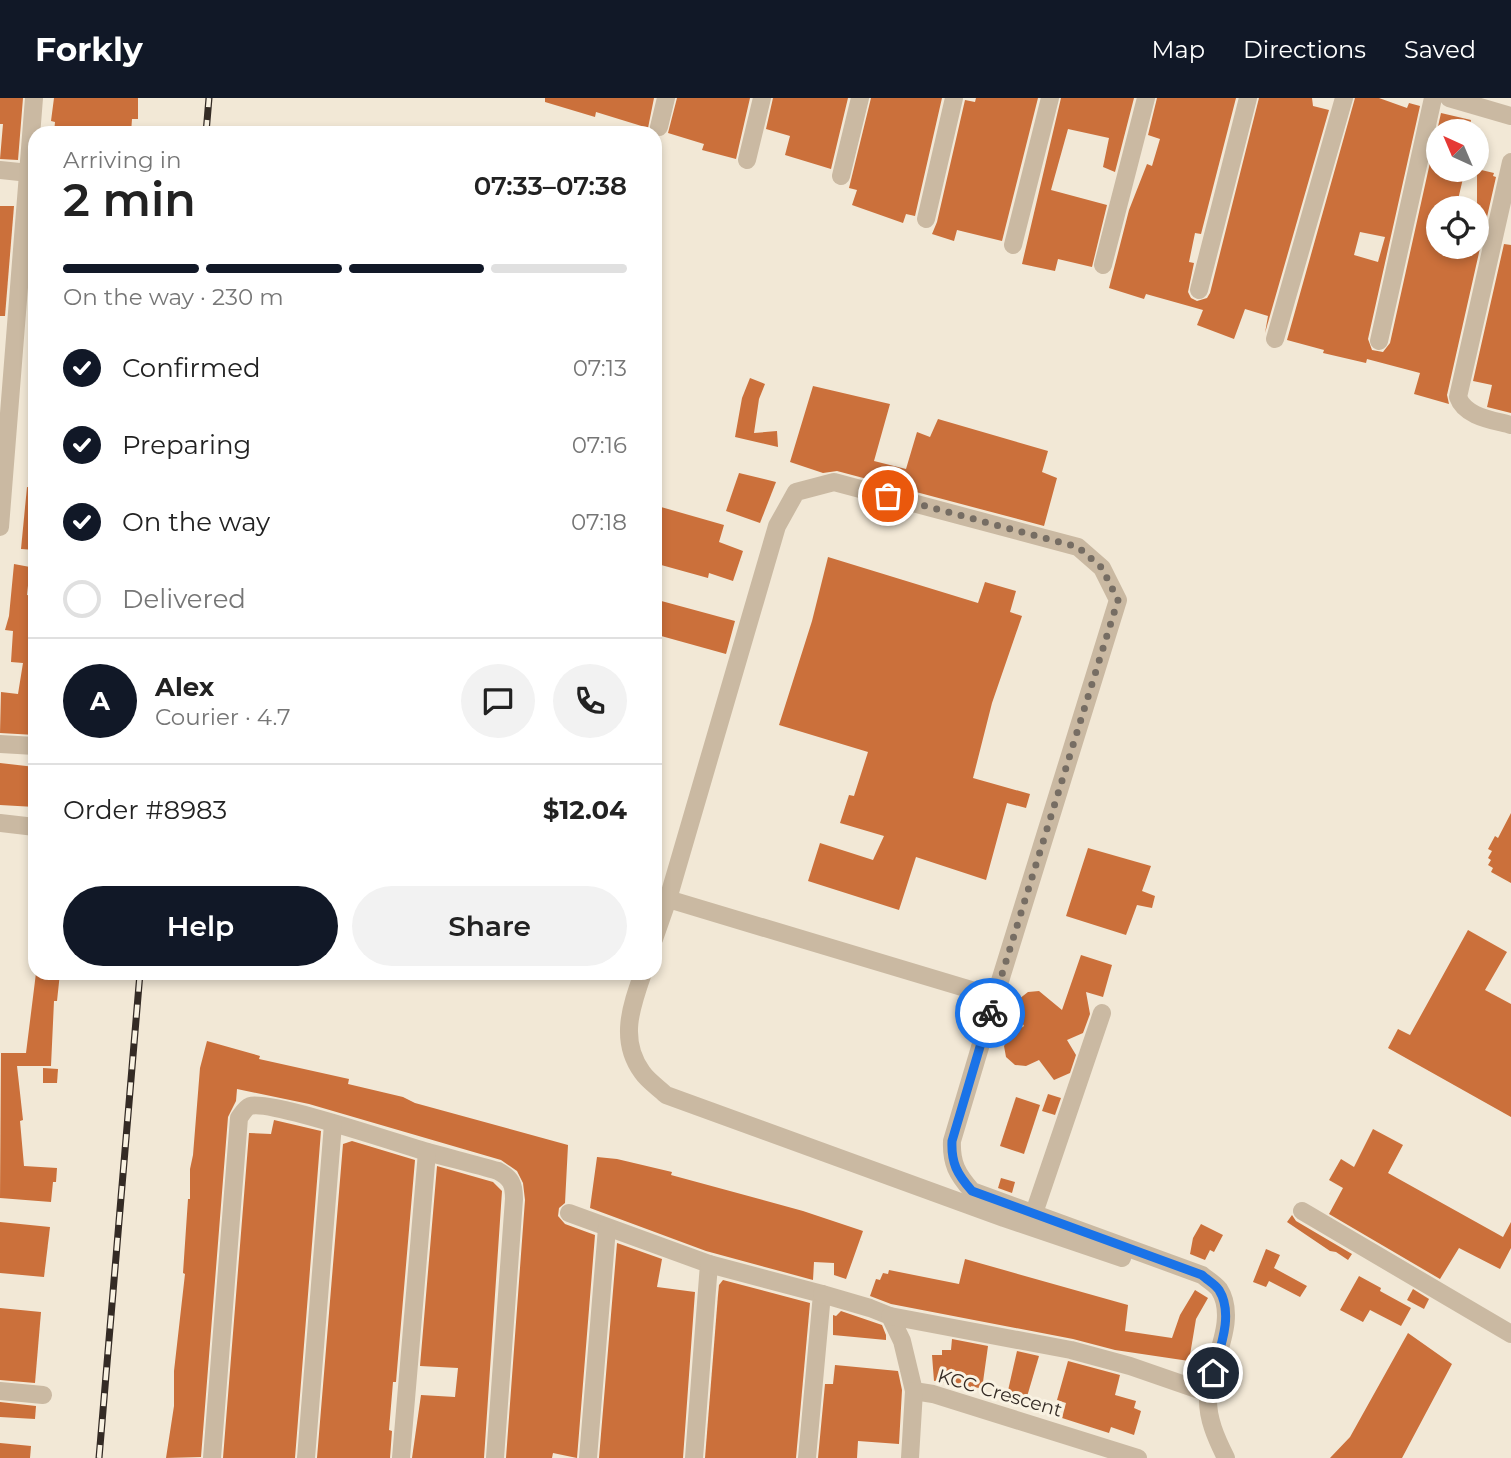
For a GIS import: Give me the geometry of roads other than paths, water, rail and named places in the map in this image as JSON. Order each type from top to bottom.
[{"type":"street","points":[[32,126],[34,98]]},
{"type":"street","points":[[659,126],[666,98]]},
{"type":"street","points":[[747,160],[762,98]]},
{"type":"street","points":[[841,176],[860,98]]},
{"type":"street","points":[[926,219],[954,98]]},
{"type":"street","points":[[1013,245],[1050,98]]},
{"type":"street","points":[[1103,265],[1146,98]]},
{"type":"street","points":[[1199,290],[1248,98]]},
{"type":"street","points":[[1275,339],[1344,98]]},
{"type":"street","points":[[1379,341],[1433,98]]},
{"type":"street","points":[[1449,98],[1511,116]]},
{"type":"street","points":[[1511,162],[1503,230],[1458,397],[1460,404],[1468,412],[1511,425]]},
{"type":"street","points":[[0,170],[28,173]]},
{"type":"street","points":[[0,527],[9,317],[28,180]]},
{"type":"street","points":[[662,916],[777,526],[796,492],[834,482],[1078,547],[1102,568],[1118,600],[995,997],[952,1141],[951,1157],[957,1174],[972,1191],[1202,1275],[1218,1289],[1225,1304],[1224,1333],[1208,1393],[1208,1408],[1214,1434],[1226,1458]]},
{"type":"street","points":[[0,744],[28,746]]},
{"type":"street","points":[[0,823],[28,826]]},
{"type":"street","points":[[668,899],[995,997]]},
{"type":"street","points":[[641,980],[631,1009],[629,1049],[643,1074],[666,1095],[1004,1218],[1191,1281],[1213,1284]]},
{"type":"street","points":[[1034,1213],[1102,1013]]},
{"type":"street","points":[[212,1458],[239,1118],[244,1110],[251,1106],[333,1124],[498,1171],[508,1177],[514,1186],[495,1458]]},
{"type":"street","points":[[306,1458],[333,1124]]},
{"type":"street","points":[[401,1458],[427,1152]]},
{"type":"street","points":[[1302,1211],[1511,1334]]},
{"type":"street","points":[[569,1213],[709,1264],[822,1294],[890,1316],[1071,1350],[1130,1366],[1208,1393]]},
{"type":"street","points":[[588,1458],[607,1228]]},
{"type":"street","points":[[694,1458],[709,1264]]},
{"type":"street","points":[[807,1458],[822,1294]]},
{"type":"street","name":"KCC Crescent","points":[[890,1316],[902,1341],[914,1391],[946,1398],[1138,1458]]},
{"type":"street","points":[[0,1391],[43,1395]]},
{"type":"street","points":[[909,1458],[914,1391]]},
{"type":"railway","points":[[207,126],[209,98]]},
{"type":"railway","points":[[99,1458],[139,980]]}]
